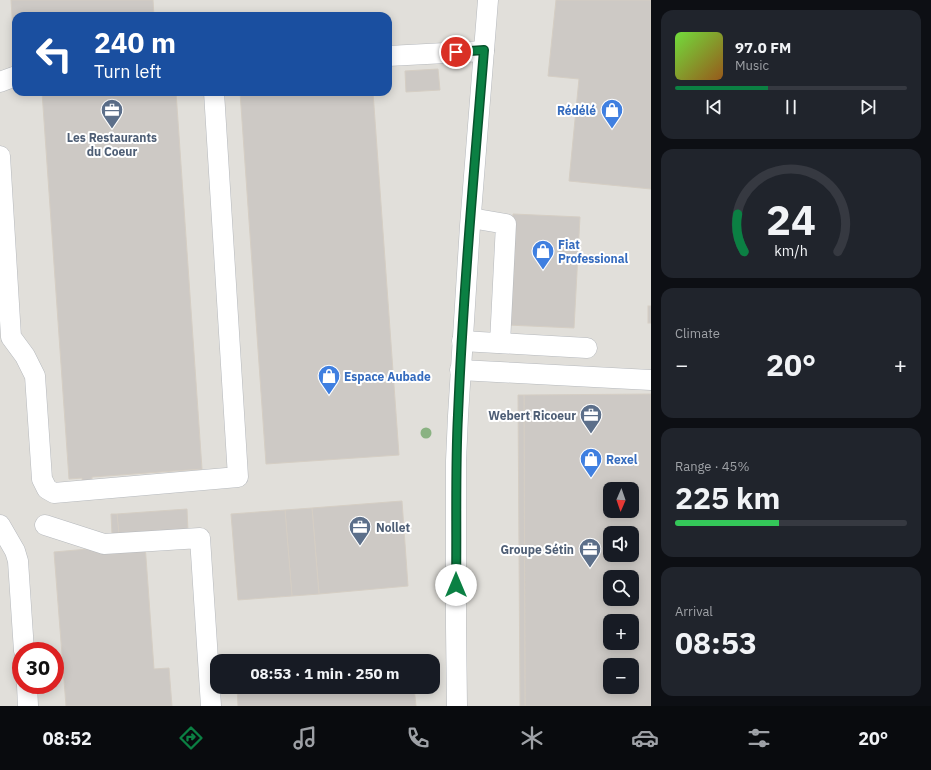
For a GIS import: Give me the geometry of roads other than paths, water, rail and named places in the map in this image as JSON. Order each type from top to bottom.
[{"type":"street","points":[[457,706],[456,461],[462,341],[488,0]]},
{"type":"street","points":[[392,56],[484,50]]},
{"type":"street","points":[[0,82],[12,78]]},
{"type":"street","points":[[0,156],[11,337],[25,356],[35,376],[42,479],[46,488],[54,493],[238,477],[214,96]]},
{"type":"street","points":[[471,218],[506,224],[500,343]]},
{"type":"street","points":[[462,341],[587,348]]},
{"type":"street","points":[[460,370],[651,380]]},
{"type":"street","points":[[0,525],[16,551],[23,642]]},
{"type":"street","points":[[45,525],[104,544],[200,538],[211,706]]},
{"type":"street","points":[[27,694],[28,706]]},
{"type":"place","name":"Les Restaurants du Coeur","points":[[112,130]]},
{"type":"place","name":"Rédélé","points":[[612,130]]},
{"type":"place","name":"Fiat Professional","points":[[543,270]]},
{"type":"place","name":"Espace Aubade","points":[[329,396]]},
{"type":"place","name":"Webert Ricoeur","points":[[591,434]]},
{"type":"place","name":"Rexel","points":[[591,478]]},
{"type":"place","name":"Nollet","points":[[360,546]]},
{"type":"place","name":"Groupe Sétin","points":[[590,568]]}]
